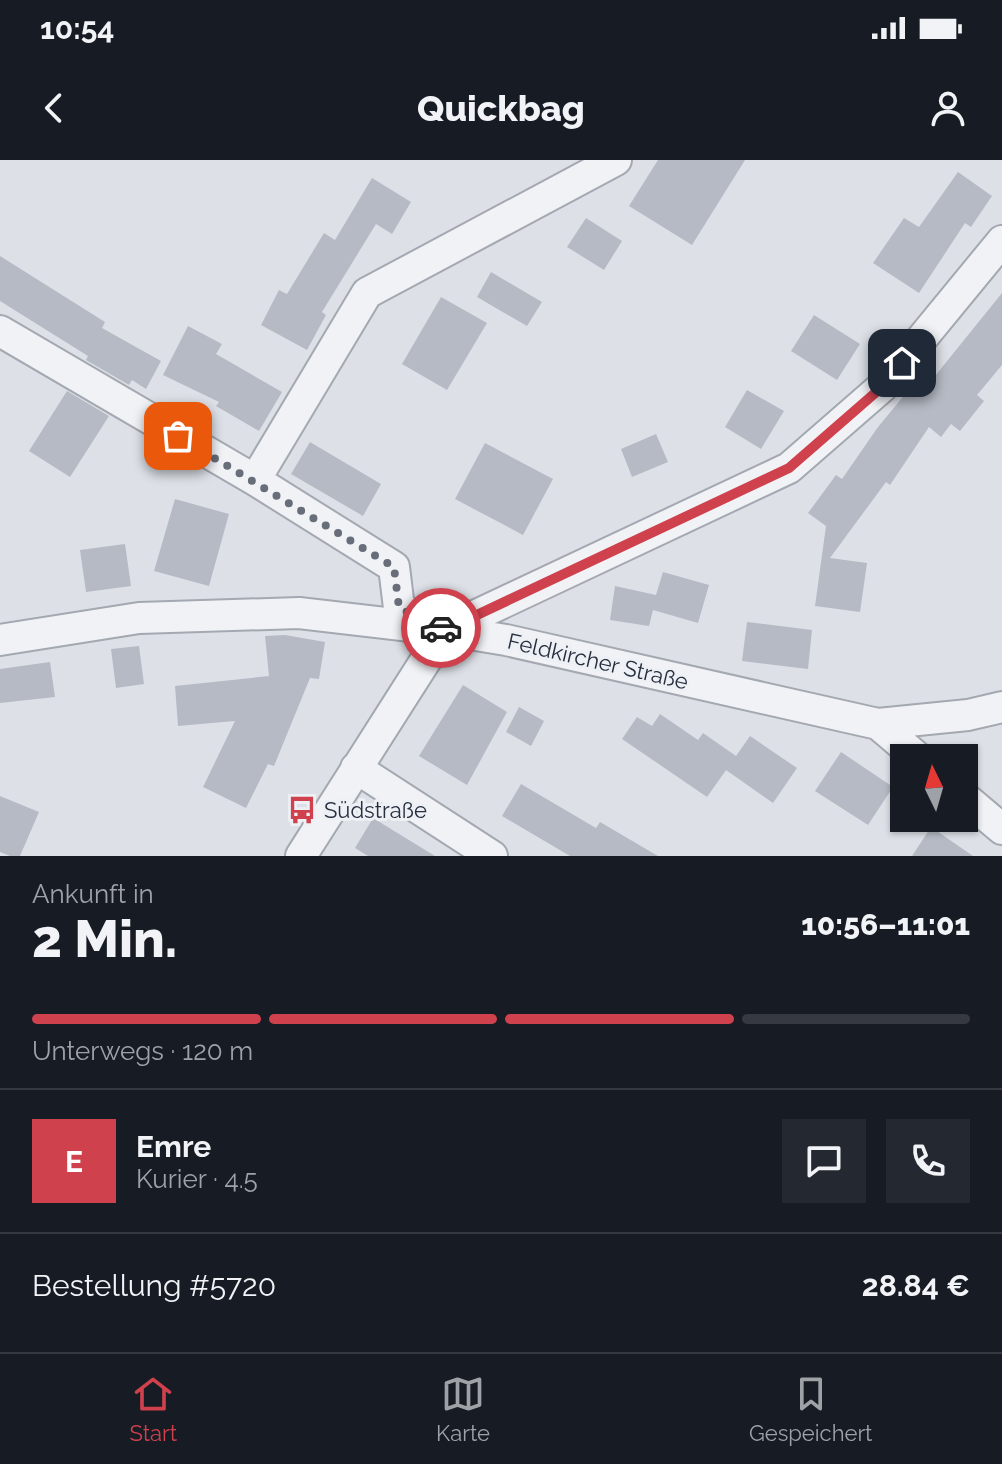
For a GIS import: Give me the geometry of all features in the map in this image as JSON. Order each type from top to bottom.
[{"type":"street","points":[[255,480],[367,293],[616,160]]},
{"type":"street","points":[[301,856],[445,630],[789,468],[882,387],[1002,241]]},
{"type":"street","points":[[0,331],[255,480],[394,567],[399,608],[445,630]]},
{"type":"street","name":"Feldkircher Straße","points":[[0,640],[139,618],[299,613],[506,640],[878,724],[968,715],[1002,707]]},
{"type":"street","points":[[878,724],[902,744]]},
{"type":"street","points":[[356,768],[492,856]]},
{"type":"street","points":[[978,809],[1002,829]]},
{"type":"building","points":[[658,160],[745,160],[692,245],[629,206]]},
{"type":"building","points":[[958,172],[992,196],[971,227],[965,223],[919,293],[873,263],[904,218],[919,227]]},
{"type":"building","points":[[372,178],[411,202],[392,234],[376,224],[322,312],[326,315],[307,350],[261,325],[279,290],[287,294],[324,233],[335,240]]},
{"type":"building","points":[[586,218],[622,241],[604,270],[567,247]]},
{"type":"building","points":[[0,256],[105,322],[102,328],[161,361],[146,389],[132,380],[129,385],[86,360],[88,356],[0,301]]},
{"type":"building","points":[[491,272],[542,302],[527,326],[477,297]]},
{"type":"building","points":[[1002,293],[1002,365],[977,395],[984,401],[960,431],[951,424],[941,437],[929,427],[890,485],[886,482],[830,558],[867,563],[860,612],[815,606],[826,526],[808,513],[836,475],[842,479],[878,427],[926,369],[935,376]]},
{"type":"building","points":[[441,297],[487,323],[447,390],[402,364]]},
{"type":"building","points":[[814,315],[860,344],[837,380],[791,351]]},
{"type":"building","points":[[188,326],[222,344],[216,354],[282,392],[259,431],[216,406],[219,402],[163,375]]},
{"type":"building","points":[[747,390],[784,411],[761,449],[725,427]]},
{"type":"building","points":[[67,391],[109,416],[70,477],[29,451]]},
{"type":"building","points":[[656,434],[668,462],[632,477],[621,449]]},
{"type":"building","points":[[310,442],[381,484],[363,516],[291,474]]},
{"type":"building","points":[[485,443],[553,479],[523,535],[455,499]]},
{"type":"building","points":[[175,499],[229,514],[209,586],[154,571]]},
{"type":"building","points":[[125,544],[131,586],[86,592],[80,550]]},
{"type":"building","points":[[663,572],[709,585],[698,623],[653,610],[649,626],[610,620],[615,586],[656,595]]},
{"type":"building","points":[[747,622],[812,630],[808,669],[742,661]]},
{"type":"building","points":[[285,635],[325,642],[319,679],[310,678],[274,766],[268,764],[246,808],[203,787],[235,721],[178,726],[175,686],[269,676],[265,636]]},
{"type":"building","points":[[139,646],[144,684],[116,688],[111,649]]},
{"type":"building","points":[[50,662],[55,697],[0,703],[0,669]]},
{"type":"building","points":[[463,685],[507,712],[467,785],[419,756]]},
{"type":"building","points":[[519,707],[544,721],[531,746],[506,732]]},
{"type":"building","points":[[660,714],[698,740],[703,733],[736,756],[750,736],[797,768],[773,803],[726,770],[707,797],[622,739],[637,717],[652,726]]},
{"type":"building","points":[[841,752],[890,785],[890,792],[868,825],[815,791]]},
{"type":"building","points":[[521,784],[596,828],[600,822],[658,856],[570,856],[502,816]]},
{"type":"building","points":[[0,796],[39,812],[20,856],[0,852]]},
{"type":"building","points":[[373,818],[435,856],[368,856],[355,848]]},
{"type":"building","points":[[928,832],[938,832],[973,856],[912,856]]},
{"type":"way so far","points":[[178,436],[394,567],[399,608],[441,628]]},
{"type":"place","name":"Südstraße","points":[[302,810]]},
{"type":"route","points":[[441,628],[445,630],[789,468],[882,387],[902,363]]}]
